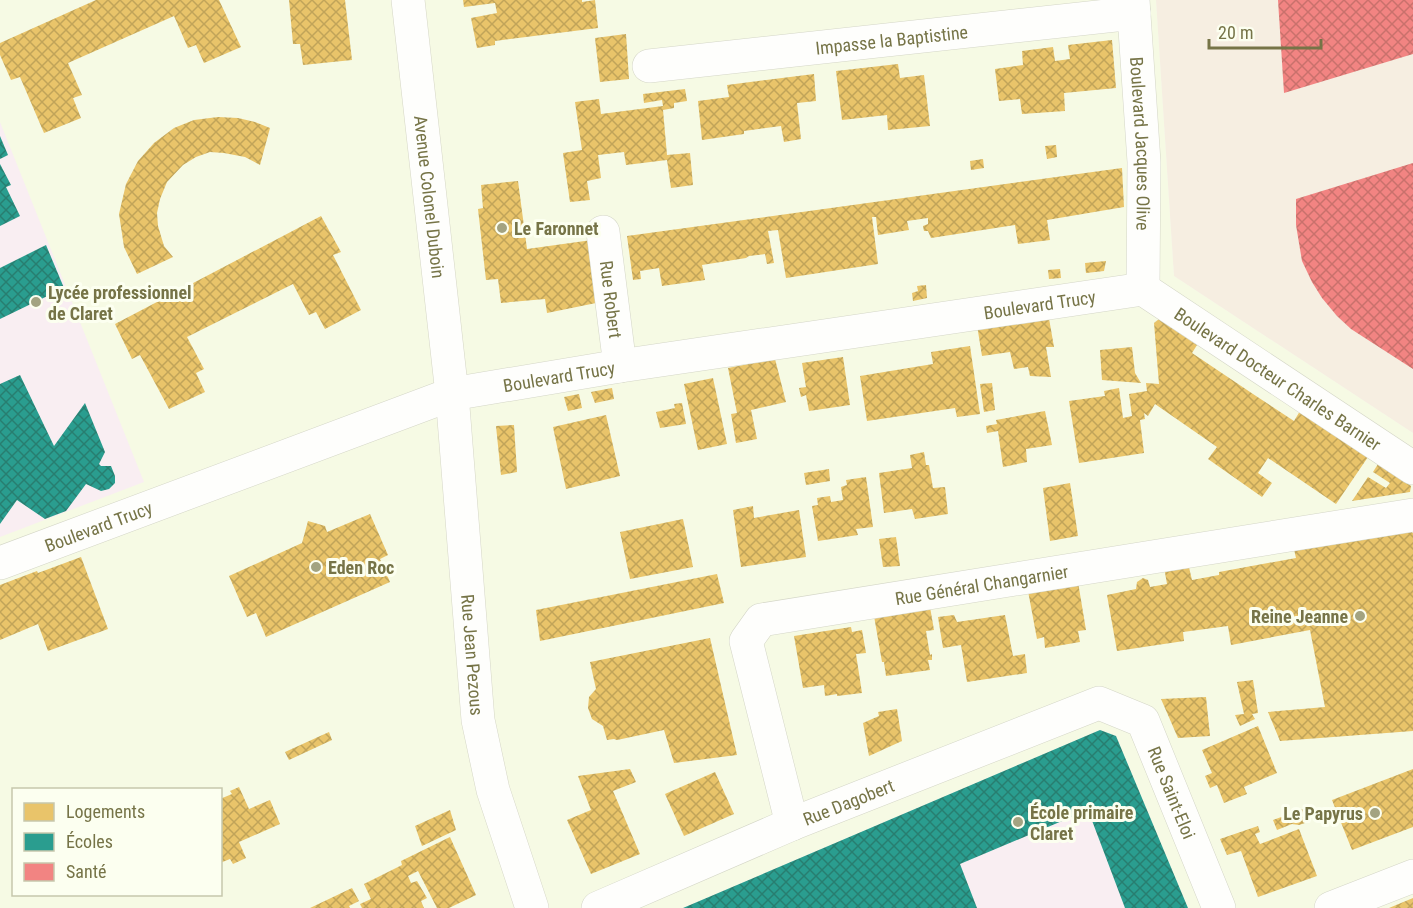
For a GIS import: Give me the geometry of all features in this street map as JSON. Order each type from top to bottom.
[{"type":"street","name":"Avenue Colonel Duboin","points":[[408,0],[452,394]]},
{"type":"street","name":"Impasse la Baptistine","points":[[649,66],[1133,7]]},
{"type":"street","name":"Boulevard Jacques Olive","points":[[1133,7],[1144,162],[1143,289]]},
{"type":"street","name":"Rue Robert","points":[[603,232],[620,366]]},
{"type":"street","name":"Boulevard Trucy","points":[[0,563],[452,394],[620,366],[1143,289]]},
{"type":"street","name":"Boulevard Docteur Charles Barnier","points":[[1143,289],[1413,468]]},
{"type":"street","name":"Rue Jean Pezous","points":[[452,394],[478,720],[493,789],[532,908]]},
{"type":"street","name":"Rue Général Changarnier","points":[[792,824],[746,642],[761,620],[1413,515]]},
{"type":"street","name":"Rue Dagobert","points":[[598,908],[792,824],[1099,703]]},
{"type":"street","name":"Rue Saint-Eloi","points":[[1099,703],[1143,721],[1219,908]]},
{"type":"street","points":[[1331,908],[1413,876]]},
{"type":"shaded area","points":[[0,0],[1156,0],[1174,276],[1413,433],[1413,908],[0,908]]},
{"type":"shaded area","points":[[1156,0],[1413,0],[1413,433],[1174,276]]},
{"type":"shaded area","name":"Lycée professionnel de Claret","points":[[0,122],[144,482],[0,537]]},
{"type":"shaded area","name":"École primaire Claret","points":[[1100,730],[1116,736],[1188,908],[683,908]]},
{"type":"building: Logements","points":[[96,0],[219,0],[241,47],[204,63],[196,45],[188,48],[174,16],[68,63],[82,95],[73,98],[81,118],[44,133],[20,77],[11,80],[0,55],[0,43]]},
{"type":"building: Logements","points":[[289,0],[345,0],[352,60],[303,65],[300,44],[293,44]]},
{"type":"building: Logements","points":[[463,0],[582,0],[582,2],[595,0],[598,28],[495,41],[495,45],[477,48],[471,18],[497,13],[495,3],[464,7]]},
{"type":"building: Logements","points":[[626,34],[629,79],[600,82],[595,38]]},
{"type":"building: Logements","points":[[1112,40],[1116,88],[1064,93],[1065,111],[1022,114],[1020,99],[999,101],[995,69],[1023,65],[1022,51],[1053,47],[1055,61],[1070,59],[1068,45]]},
{"type":"building: Logements","points":[[898,64],[900,78],[924,75],[930,126],[888,130],[887,115],[842,120],[836,71]]},
{"type":"building: Logements","points":[[814,74],[816,101],[797,103],[801,139],[784,142],[781,126],[702,140],[698,101],[729,97],[727,85]]},
{"type":"building: Logements","points":[[685,89],[687,101],[674,103],[674,108],[663,110],[667,155],[690,153],[693,185],[671,188],[667,160],[626,165],[624,152],[598,155],[601,178],[587,181],[590,200],[570,202],[563,153],[582,150],[575,102],[599,99],[601,114],[663,106],[662,100],[644,103],[643,94]]},
{"type":"building: Logements","points":[[218,117],[238,118],[270,128],[260,165],[245,157],[210,152],[183,165],[167,182],[157,213],[164,246],[173,257],[137,274],[124,247],[119,214],[126,184],[138,161],[154,143],[174,128],[194,120]]},
{"type":"building: Logements","points":[[1056,145],[1057,157],[1047,159],[1045,146]]},
{"type":"building: Logements","points":[[983,159],[984,168],[971,170],[970,161]]},
{"type":"building: Logements","points":[[1122,168],[1124,207],[1047,220],[1050,240],[1018,244],[1015,225],[931,238],[928,231],[924,231],[923,226],[928,224],[928,218],[907,221],[909,230],[878,235],[876,217],[872,217],[878,264],[786,278],[778,230],[768,231],[774,263],[767,264],[765,254],[702,265],[705,280],[662,286],[659,268],[640,271],[641,279],[633,280],[627,236]]},
{"type":"building: Logements","name":"Le Faronnet","points":[[518,181],[527,249],[592,240],[601,302],[547,313],[545,299],[501,303],[498,279],[486,280],[478,209],[483,208],[481,185]]},
{"type":"building: Logements","points":[[321,216],[341,252],[333,255],[361,310],[325,329],[316,312],[309,315],[293,284],[187,337],[204,369],[196,373],[205,392],[169,409],[140,355],[132,359],[115,324]]},
{"type":"building: Logements","points":[[1106,261],[1104,271],[1086,273],[1085,263]]},
{"type":"building: Logements","points":[[1060,269],[1061,278],[1049,279],[1048,270]]},
{"type":"building: Logements","points":[[926,285],[927,298],[913,301],[912,293],[918,291],[917,286]]},
{"type":"building: Logements","points":[[1047,307],[1054,347],[1046,347],[1051,377],[1030,376],[1028,367],[1014,369],[1010,352],[982,356],[976,319]]},
{"type":"building: Logements","points":[[1159,319],[1197,345],[1192,353],[1253,394],[1294,421],[1300,411],[1368,457],[1336,504],[1268,458],[1258,473],[1272,483],[1262,497],[1208,459],[1217,447],[1155,404],[1148,416],[1144,413],[1145,419],[1140,420],[1144,453],[1079,463],[1069,401],[1105,396],[1104,391],[1119,388],[1123,418],[1132,416],[1129,394],[1147,391],[1146,383],[1159,384],[1154,323]]},
{"type":"building: Logements","points":[[970,346],[980,414],[957,417],[955,408],[867,421],[860,376],[933,364],[931,352]]},
{"type":"building: Logements","points":[[1132,347],[1135,373],[1141,383],[1102,380],[1100,350]]},
{"type":"building: Logements","points":[[843,357],[850,405],[809,411],[806,395],[801,397],[799,388],[806,387],[802,363]]},
{"type":"building: Logements","points":[[775,359],[786,402],[751,410],[757,439],[736,443],[731,414],[737,413],[728,368]]},
{"type":"building: Logements","points":[[713,378],[727,444],[698,450],[684,384]]},
{"type":"building: Logements","points":[[992,383],[995,410],[984,412],[980,384]]},
{"type":"building: Logements","points":[[612,388],[614,399],[595,403],[591,392]]},
{"type":"building: Logements","points":[[579,394],[582,408],[568,411],[564,397]]},
{"type":"building: Logements","points":[[682,403],[686,424],[660,428],[656,412],[675,408],[674,404]]},
{"type":"building: Logements","points":[[1045,411],[1052,445],[1026,449],[1027,462],[1003,467],[998,431],[987,433],[986,426],[997,424],[996,420]]},
{"type":"building: Logements","points":[[606,415],[620,476],[566,489],[553,427]]},
{"type":"building: Logements","points":[[514,425],[517,472],[501,475],[496,426]]},
{"type":"building: Logements","points":[[924,452],[933,488],[945,487],[948,514],[915,519],[912,509],[884,513],[879,473],[912,468],[910,455]]},
{"type":"building: Logements","points":[[1378,464],[1411,486],[1410,492],[1352,501],[1368,477],[1386,488],[1390,483],[1373,472]]},
{"type":"building: Logements","points":[[829,469],[830,481],[806,485],[804,473]]},
{"type":"building: Logements","points":[[866,477],[873,527],[856,529],[858,535],[818,541],[812,506],[818,505],[817,498],[830,496],[831,502],[843,500],[841,487],[847,485],[846,480]]},
{"type":"building: Logements","points":[[1070,483],[1078,536],[1050,541],[1043,488]]},
{"type":"building: Logements","points":[[753,506],[754,518],[799,510],[806,557],[741,567],[733,510]]},
{"type":"building: Logements","name":"Eden Roc","points":[[370,514],[388,555],[380,559],[390,582],[266,637],[256,613],[247,617],[229,576],[302,543],[308,521],[325,526],[327,532]]},
{"type":"building: Logements","points":[[683,519],[693,567],[630,579],[620,532]]},
{"type":"building: Logements","points":[[1404,527],[1413,533],[1413,731],[1280,741],[1268,712],[1325,707],[1310,630],[1231,645],[1228,626],[1183,632],[1184,641],[1117,651],[1107,595],[1136,589],[1137,582],[1143,578],[1148,580],[1150,587],[1167,584],[1164,567],[1188,563],[1192,580],[1219,575],[1219,572],[1296,558],[1293,545]]},
{"type":"building: Logements","points":[[896,537],[900,566],[883,567],[879,539]]},
{"type":"building: Logements","points":[[81,557],[108,629],[48,651],[38,624],[0,640],[0,585]]},
{"type":"building: Logements","points":[[717,574],[724,603],[540,641],[536,610]]},
{"type":"building: Logements","points":[[1078,582],[1086,630],[1078,631],[1080,642],[1045,648],[1044,637],[1037,639],[1028,591]]},
{"type":"building: Logements","points":[[930,607],[934,630],[926,631],[930,655],[932,654],[932,660],[928,660],[930,670],[886,676],[874,616]]},
{"type":"building: Logements","points":[[954,615],[957,622],[1005,615],[1013,656],[1025,654],[1027,673],[967,682],[961,645],[943,648],[938,617]]},
{"type":"building: Logements","points":[[851,627],[852,632],[862,630],[866,653],[856,654],[862,693],[825,696],[824,685],[803,688],[794,636]]},
{"type":"building: Logements","points":[[710,638],[737,755],[674,763],[664,730],[607,740],[603,726],[592,719],[588,708],[589,697],[596,689],[590,662]]},
{"type":"building: Logements","points":[[1253,680],[1258,713],[1252,714],[1255,719],[1240,726],[1235,715],[1244,714],[1237,682]]},
{"type":"building: Logements","points":[[1206,697],[1210,736],[1178,738],[1161,699]]},
{"type":"building: Logements","points":[[897,709],[902,741],[869,756],[863,723],[879,716],[878,712]]},
{"type":"building: Logements","points":[[1258,726],[1277,773],[1244,787],[1247,794],[1224,803],[1217,785],[1210,788],[1205,776],[1212,773],[1202,750]]},
{"type":"building: Logements","points":[[329,732],[332,740],[289,760],[285,752]]},
{"type":"building: Logements","points":[[630,769],[636,782],[613,791],[640,854],[591,874],[567,820],[591,810],[578,776]]},
{"type":"building: Logements","name":"Le Papyrus","points":[[1413,769],[1413,827],[1352,850],[1332,800]]},
{"type":"building: Logements","points":[[715,772],[734,814],[684,836],[665,794]]},
{"type":"building: Logements","points":[[239,787],[249,809],[270,800],[280,824],[239,842],[246,858],[233,864],[230,859],[222,862],[222,798],[232,794],[230,791]]},
{"type":"building: Logements","points":[[1306,808],[1311,821],[1299,825],[1292,824],[1277,830],[1273,820]]},
{"type":"building: Logements","points":[[450,810],[456,830],[422,846],[415,826]]},
{"type":"building: Logements","points":[[1258,826],[1260,832],[1255,834],[1260,844],[1299,829],[1317,876],[1258,897],[1241,851],[1227,855],[1220,839]]},
{"type":"building: Logements","points":[[450,837],[476,895],[449,908],[437,908],[418,871],[408,876],[411,883],[417,881],[427,898],[421,901],[424,908],[362,908],[360,904],[371,899],[364,884],[402,865],[401,861]]},
{"type":"building: Logements","points":[[352,888],[359,901],[349,906],[350,908],[310,908]]},
{"type":"building: Logements","points":[[1413,898],[1413,908],[1389,908]]},
{"type":"building: Écoles","points":[[0,136],[8,155],[0,159]]},
{"type":"building: Écoles","points":[[0,164],[11,185],[6,187],[20,216],[0,226]]},
{"type":"building: Écoles","points":[[46,245],[64,288],[0,319],[0,268]]},
{"type":"building: Écoles","points":[[20,375],[54,446],[85,403],[105,452],[99,464],[111,466],[115,483],[109,489],[101,491],[86,484],[66,511],[45,519],[17,500],[0,524],[0,384]]},
{"type":"building: Écoles","name":"École primaire Claret","points":[[1100,730],[1116,736],[1188,908],[1125,908],[1088,810],[960,864],[977,908],[683,908]]},
{"type":"building: Santé","points":[[1278,0],[1413,0],[1413,54],[1284,93]]},
{"type":"building: Santé","points":[[1413,163],[1413,369],[1351,329],[1322,298],[1302,261],[1296,225],[1296,199]]},
{"type":"place","name":"Le Faronnet","points":[[502,228]]},
{"type":"place","name":"Lycée professionnel de Claret","points":[[36,302]]},
{"type":"place","name":"Eden Roc","points":[[316,567]]},
{"type":"place","name":"Reine Jeanne","points":[[1360,616]]},
{"type":"place","name":"Le Papyrus","points":[[1375,813]]},
{"type":"place","name":"École primaire Claret","points":[[1018,822]]}]
